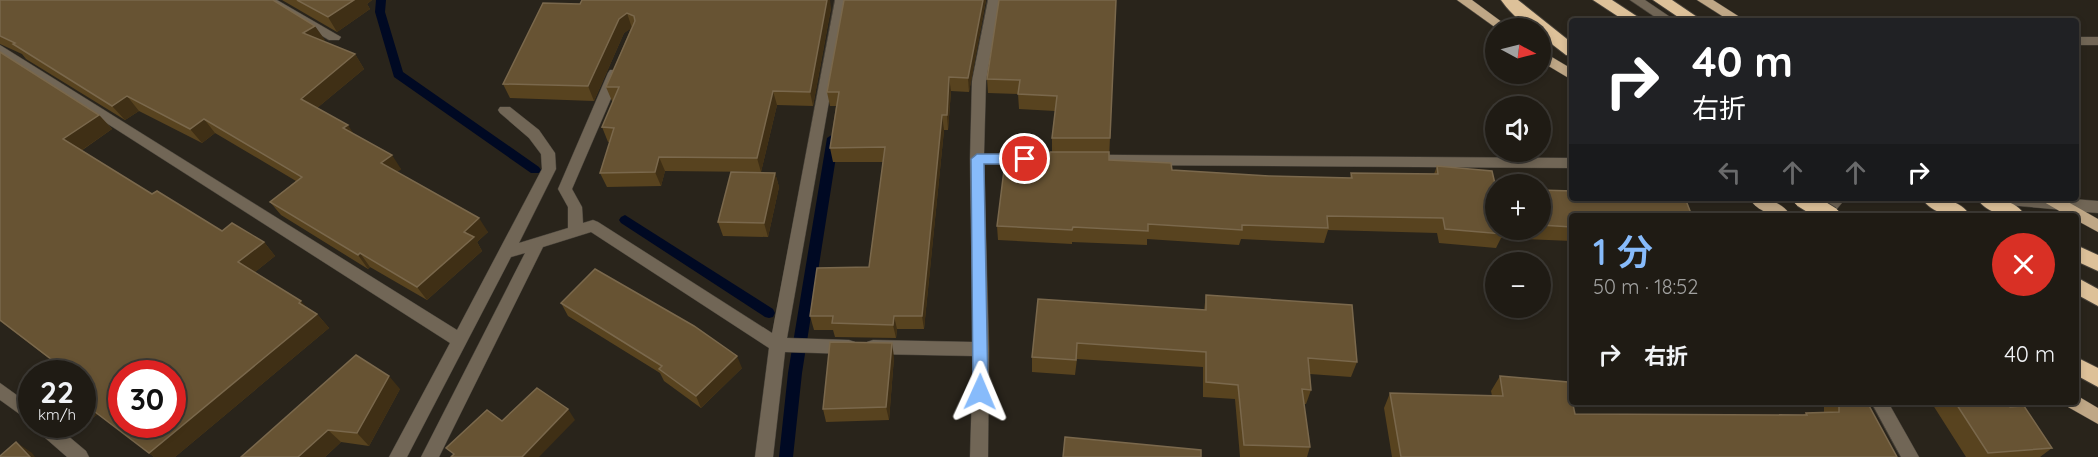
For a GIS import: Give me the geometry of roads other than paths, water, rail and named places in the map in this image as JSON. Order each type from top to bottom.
[{"type":"highway","points":[[1509,0],[1524,15],[1569,49]]},
{"type":"highway","points":[[1600,0],[1631,18]]},
{"type":"highway","points":[[1661,0],[1690,18]]},
{"type":"highway","points":[[1807,201],[1826,213]]},
{"type":"highway","points":[[1936,201],[1956,213]]},
{"type":"highway","points":[[1991,201],[2011,213]]},
{"type":"highway","points":[[2079,254],[2098,264]]},
{"type":"highway","points":[[2079,287],[2098,298]]},
{"type":"highway","points":[[2079,367],[2098,378]]},
{"type":"main road","points":[[1463,0],[1489,18]]},
{"type":"main road","points":[[1703,0],[1735,18]]},
{"type":"main road","points":[[1551,61],[1569,73]]},
{"type":"main road","points":[[1761,201],[1779,213]]},
{"type":"main road","points":[[2054,201],[2075,213]]},
{"type":"main road","points":[[2079,215],[2098,226]]},
{"type":"main road","points":[[2079,405],[2098,417]]},
{"type":"street","points":[[267,0],[334,37]]},
{"type":"street","points":[[764,457],[791,346],[841,0]]},
{"type":"street","points":[[979,457],[981,349],[977,159],[979,81],[994,0]]},
{"type":"street","points":[[1636,0],[1665,18]]},
{"type":"street","points":[[2079,41],[2098,42]]},
{"type":"street","points":[[0,49],[459,340]]},
{"type":"street","points":[[565,189],[619,65]]},
{"type":"street","points":[[398,457],[507,253],[549,169],[548,153],[534,134],[505,110]]},
{"type":"street","points":[[977,159],[1569,163]]},
{"type":"street","points":[[545,179],[565,189],[575,207],[576,231]]},
{"type":"street","points":[[1825,213],[1835,201]]},
{"type":"street","points":[[2054,201],[2098,207]]},
{"type":"street","points":[[507,253],[592,226],[791,346],[981,349]]},
{"type":"street","points":[[430,457],[538,243]]},
{"type":"street","points":[[0,390],[18,405]]},
{"type":"street","points":[[1881,405],[1910,457]]},
{"type":"street","points":[[58,438],[80,457]]},
{"type":"waterway","points":[[381,0],[380,12],[398,74],[535,170]]},
{"type":"waterway","points":[[786,457],[795,373],[833,138]]},
{"type":"waterway","points":[[625,220],[769,313]]}]
